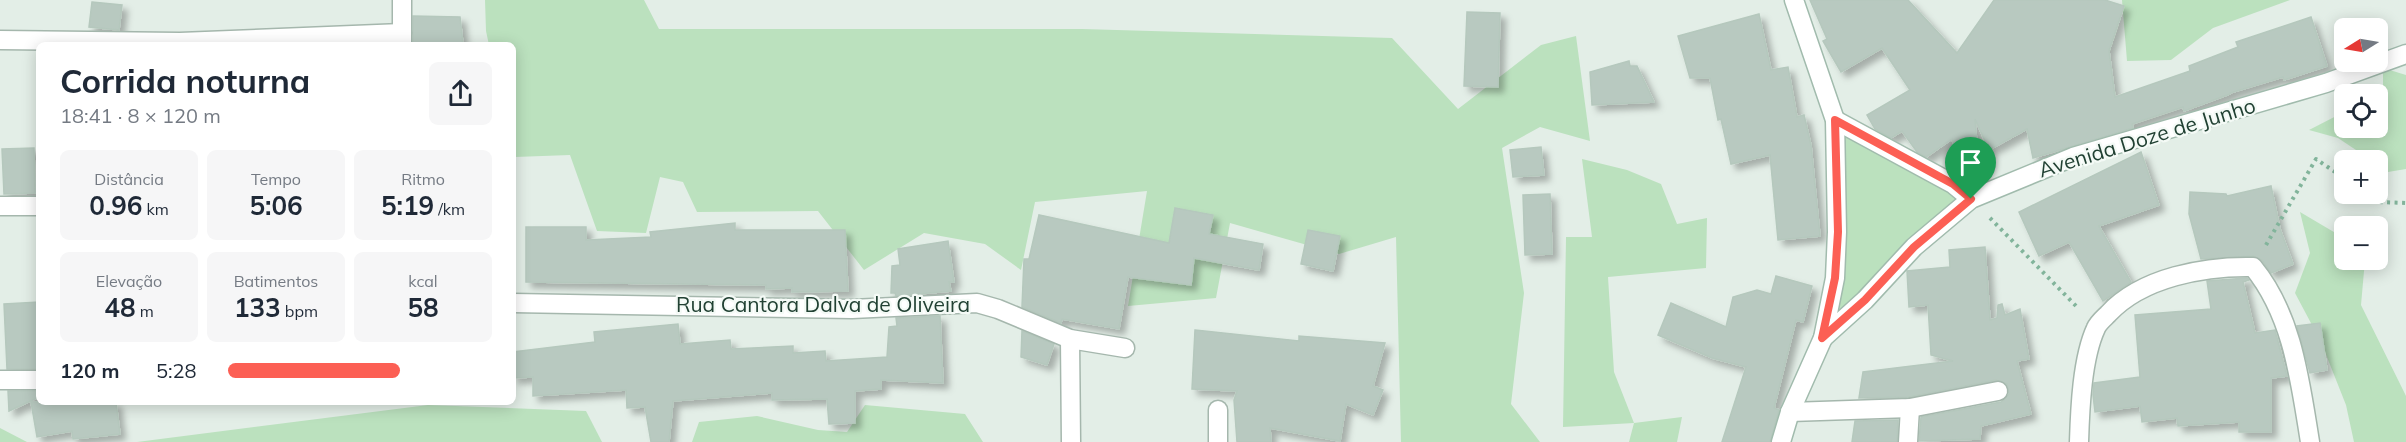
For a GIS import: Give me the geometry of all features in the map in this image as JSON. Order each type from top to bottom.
[{"type":"street","points":[[0,40],[180,42],[402,39],[402,0]]},
{"type":"street","points":[[1781,442],[1790,411],[1822,338],[1835,278],[1838,232],[1835,120],[1794,0]]},
{"type":"street","name":"Avenida Doze de Junho","points":[[1822,338],[1865,300],[1914,247],[1971,199],[2073,157],[2326,83],[2406,54]]},
{"type":"street","points":[[1835,120],[1953,184],[1971,199]]},
{"type":"street","points":[[0,206],[36,206]]},
{"type":"street","points":[[2079,442],[2083,388],[2096,327],[2114,308],[2144,288],[2171,278],[2229,266],[2253,267],[2266,282],[2284,317],[2303,394],[2310,442]]},
{"type":"street","name":"Rua Cantora Dalva de Oliveira","points":[[516,303],[852,309],[977,303],[1008,312],[1070,339],[1125,348]]},
{"type":"street","points":[[1070,339],[1071,442]]},
{"type":"street","points":[[0,380],[36,380]]},
{"type":"street","points":[[1790,411],[1910,408],[1998,391]]},
{"type":"street","points":[[1908,442],[1910,408]]},
{"type":"street","points":[[1218,410],[1218,442]]},
{"type":"path","points":[[2253,267],[2316,159],[2334,171]]},
{"type":"path","points":[[1971,199],[2096,327]]},
{"type":"path","points":[[2388,202],[2406,203]]},
{"type":"green space","points":[[485,0],[644,0],[659,29],[1082,29],[1392,38],[1458,109],[1541,45],[1576,36],[1590,141],[1540,127],[1502,148],[1524,293],[1511,404],[1540,442],[1401,442],[1396,237],[1339,254],[1230,223],[1216,298],[1128,306],[1147,191],[1035,202],[1021,270],[985,244],[924,233],[864,270],[818,211],[697,212],[683,182],[660,177],[646,233],[597,231],[570,155],[516,157],[516,42],[488,42]]},
{"type":"green space","points":[[2122,0],[2290,0],[2213,28],[2171,60],[2127,61]]},
{"type":"green space","points":[[2388,70],[2406,75],[2406,169],[2388,172],[2388,150],[2356,150],[2338,138],[2388,138],[2388,84],[2383,84],[2383,72],[2388,72]]},
{"type":"green space","points":[[2334,117],[2334,137],[2309,130]]},
{"type":"green space","points":[[1840,122],[1966,198],[1833,335]]},
{"type":"green space","points":[[1582,159],[1627,170],[1661,184],[1677,224],[1707,218],[1706,268],[1608,277],[1614,372],[1634,423],[1563,427],[1566,237],[1592,237]]},
{"type":"green space","points":[[2300,212],[2334,232],[2334,270],[2364,270],[2361,305],[2406,396],[2406,442],[2354,442],[2346,405],[2321,342],[2295,293],[2310,253]]},
{"type":"green space","points":[[428,405],[586,411],[602,442],[137,442]]},
{"type":"green space","points":[[865,405],[965,414],[983,442],[692,442],[699,422],[757,416],[818,430],[847,432]]},
{"type":"green space","points":[[1682,417],[1677,442],[1629,442],[1634,423]]},
{"type":"green space","points":[[0,428],[27,442],[0,442]]},
{"type":"building","points":[[1810,0],[1908,0],[1957,53],[1994,0],[2105,0],[2124,6],[2109,51],[2115,97],[2190,71],[2189,66],[2238,47],[2236,42],[2311,17],[2327,66],[2284,80],[2283,77],[2230,93],[2184,111],[2183,107],[2132,124],[2133,128],[2033,158],[2027,129],[1989,150],[1975,119],[1980,183],[1973,186],[1963,178],[1952,139],[1926,157],[1917,152],[1902,131],[1891,138],[1875,129],[1867,115],[1910,90],[1882,48],[1841,72],[1823,41],[1827,39]]},
{"type":"building","points":[[92,2],[122,5],[119,30],[89,27]]},
{"type":"building","points":[[1467,12],[1500,13],[1498,87],[1464,86]]},
{"type":"building","points":[[1759,14],[1771,70],[1788,67],[1797,117],[1804,115],[1811,145],[1820,236],[1778,240],[1770,155],[1731,164],[1721,119],[1718,120],[1710,78],[1690,78],[1678,36]]},
{"type":"building","points":[[413,16],[460,17],[463,42],[413,42]]},
{"type":"building","points":[[1629,61],[1630,66],[1637,66],[1654,102],[1592,105],[1590,72]]},
{"type":"building","points":[[1541,147],[1544,175],[1513,177],[1510,150]]},
{"type":"building","points":[[34,148],[35,193],[4,194],[2,149]]},
{"type":"building","points":[[2141,152],[2159,205],[2099,226],[2131,282],[2103,301],[2069,242],[2039,256],[2019,212]]},
{"type":"building","points":[[2271,186],[2280,229],[2293,264],[2271,273],[2262,260],[2253,256],[2201,259],[2189,214],[2190,192],[2226,194],[2227,196]]},
{"type":"building","points":[[1550,194],[1552,254],[1525,255],[1523,195]]},
{"type":"building","points":[[1175,208],[1213,215],[1209,234],[1263,244],[1259,270],[1194,258],[1191,285],[1128,277],[1119,329],[1062,319],[1061,323],[1022,307],[1024,259],[1029,259],[1039,215],[1169,243]]},
{"type":"building","points":[[735,223],[735,230],[845,230],[848,291],[792,292],[792,288],[766,289],[766,285],[526,282],[526,227],[586,227],[586,240],[651,237],[650,232]]},
{"type":"building","points":[[1308,230],[1340,236],[1333,271],[1301,264]]},
{"type":"building","points":[[948,241],[954,282],[949,282],[951,291],[896,296],[895,293],[891,293],[892,266],[900,265],[898,249]]},
{"type":"building","points":[[1985,247],[1990,320],[1997,318],[1998,305],[2002,304],[2005,315],[2020,309],[2029,359],[2017,361],[2031,414],[1981,426],[1980,439],[1919,441],[1921,417],[2001,402],[2009,394],[2007,384],[1996,380],[1909,397],[1859,398],[1863,372],[1953,361],[1931,355],[1928,305],[1909,307],[1907,271],[1950,267],[1949,250]]},
{"type":"building","points":[[1776,276],[1812,286],[1803,322],[1796,320],[1774,408],[1779,410],[1770,442],[1722,442],[1746,367],[1712,358],[1658,335],[1671,303],[1726,327],[1733,297],[1757,290],[1771,294]]},
{"type":"building","points":[[2247,278],[2249,280],[2243,282],[2255,333],[2275,330],[2287,376],[2271,378],[2271,432],[2239,432],[2239,422],[2178,426],[2177,418],[2142,422],[2140,406],[2095,412],[2094,383],[2140,377],[2135,315],[2211,309],[2207,281]]},
{"type":"building","points":[[36,302],[36,369],[7,369],[4,304]]},
{"type":"building","points":[[940,316],[943,383],[881,380],[881,389],[855,391],[855,423],[829,424],[827,399],[772,400],[772,393],[673,401],[669,442],[651,442],[645,407],[627,408],[626,390],[533,396],[533,377],[516,378],[516,352],[595,342],[594,332],[678,324],[680,344],[730,340],[731,349],[793,346],[793,353],[825,351],[826,361],[887,357],[889,327],[897,326],[896,318]]},
{"type":"building","points":[[2320,323],[2327,370],[2310,373],[2297,326]]},
{"type":"building","points":[[1195,330],[1299,341],[1299,336],[1385,343],[1373,386],[1383,390],[1373,415],[1346,404],[1340,441],[1270,428],[1271,442],[1237,442],[1234,400],[1237,391],[1192,389]]},
{"type":"building","points":[[1022,331],[1054,344],[1047,365],[1021,357]]},
{"type":"building","points":[[8,391],[36,391],[36,398],[9,411]]},
{"type":"building","points":[[31,402],[36,402],[36,405],[116,405],[120,434],[73,439],[72,431],[37,437]]},
{"type":"building","points":[[1898,420],[1897,442],[1852,442],[1855,421]]},
{"type":"route","points":[[1835,120],[1876,140],[1953,184],[1971,199],[1914,247],[1878,283],[1865,300],[1822,338],[1835,278],[1838,232],[1835,120]]}]
